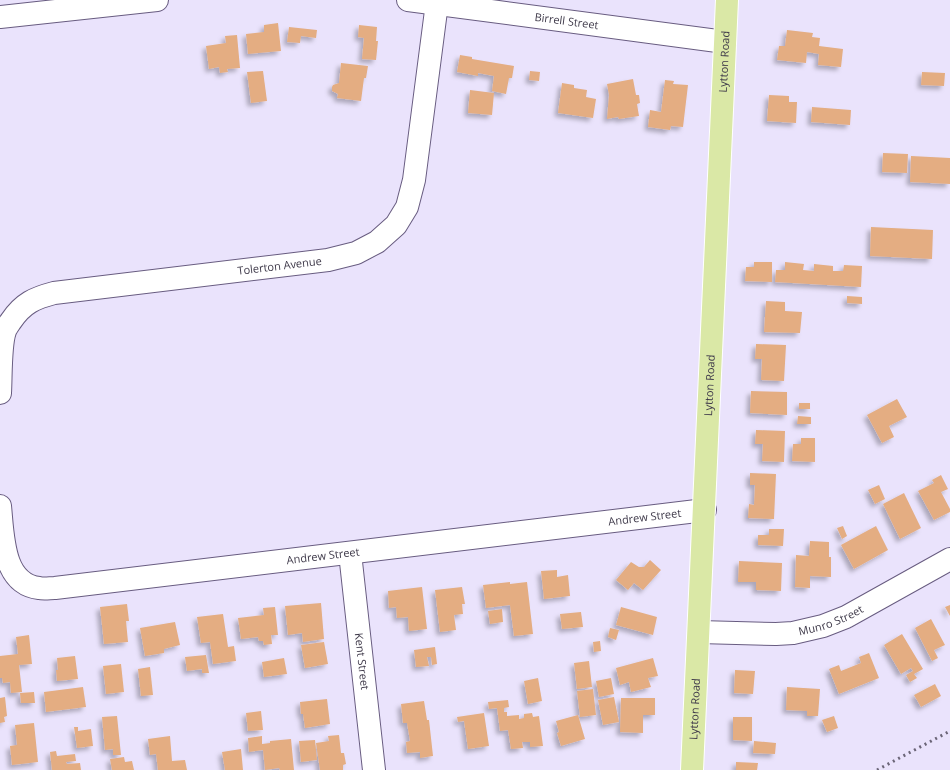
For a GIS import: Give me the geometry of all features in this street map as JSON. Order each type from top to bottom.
[{"type":"main road","name":"Lytton Road","points":[[692,770],[727,0]]},
{"type":"street","points":[[0,17],[157,0]]},
{"type":"street","name":"Birrell Street","points":[[408,0],[725,42]]},
{"type":"street","name":"Tolerton Avenue","points":[[0,393],[2,348],[5,331],[15,315],[26,304],[39,297],[54,293],[328,260],[356,253],[377,242],[396,226],[407,207],[414,180],[437,3]]},
{"type":"street","name":"Andrew Street","points":[[0,506],[4,542],[8,560],[15,574],[25,583],[39,588],[55,588],[705,510]]},
{"type":"street","name":"Kent Street","points":[[350,553],[374,770]]},
{"type":"street","name":"Munro Street","points":[[699,632],[776,634],[793,633],[823,626],[846,617],[950,559]]},
{"type":"building","points":[[278,23],[281,51],[248,54],[246,34],[264,32],[264,25]]},
{"type":"building","points":[[359,25],[377,27],[376,41],[378,41],[376,60],[362,59],[364,38],[358,37]]},
{"type":"building","points":[[289,27],[317,30],[316,38],[301,36],[300,43],[287,42]]},
{"type":"building","points":[[787,30],[813,33],[812,37],[820,38],[819,46],[843,49],[841,67],[818,65],[819,54],[807,52],[806,63],[777,60],[779,46],[785,46]]},
{"type":"building","points":[[237,35],[240,68],[227,69],[228,72],[220,73],[219,67],[209,69],[206,46],[226,43],[225,36]]},
{"type":"building","points":[[460,55],[472,57],[472,59],[514,66],[512,78],[509,78],[506,94],[492,91],[494,76],[478,73],[478,76],[457,72]]},
{"type":"building","points":[[341,63],[368,66],[366,78],[364,78],[361,101],[337,98],[338,94],[332,91],[333,85],[339,83]]},
{"type":"building","points":[[263,71],[267,101],[251,103],[247,72]]},
{"type":"building","points":[[530,71],[540,72],[539,81],[529,80]]},
{"type":"building","points":[[922,72],[945,73],[944,86],[921,85]]},
{"type":"building","points":[[633,79],[636,95],[639,95],[640,103],[637,104],[639,116],[607,119],[609,95],[607,84]]},
{"type":"building","points":[[665,80],[674,81],[673,84],[688,85],[683,127],[671,126],[670,130],[648,127],[650,110],[661,112]]},
{"type":"building","points":[[562,83],[574,85],[574,88],[587,90],[586,97],[596,99],[593,118],[558,113]]},
{"type":"building","points":[[470,90],[494,93],[492,115],[468,113]]},
{"type":"building","points":[[769,95],[789,96],[789,102],[797,102],[796,123],[767,121]]},
{"type":"building","points":[[812,107],[851,110],[850,125],[811,122]]},
{"type":"building","points":[[883,153],[908,154],[907,173],[882,172]]},
{"type":"building","points":[[911,156],[950,158],[950,184],[910,182]]},
{"type":"building","points":[[871,227],[933,230],[932,259],[870,256]]},
{"type":"building","points":[[754,262],[772,262],[772,282],[745,281],[746,267],[754,267]]},
{"type":"building","points":[[785,262],[804,264],[803,270],[814,271],[814,264],[833,266],[833,271],[843,271],[844,265],[862,266],[861,287],[775,282],[776,270],[785,270]]},
{"type":"building","points":[[847,296],[862,297],[862,304],[847,303]]},
{"type":"building","points":[[766,301],[785,302],[785,311],[802,312],[800,333],[764,332]]},
{"type":"building","points":[[756,344],[786,345],[784,381],[761,380],[762,359],[755,359]]},
{"type":"building","points":[[751,391],[787,392],[787,415],[750,413]]},
{"type":"building","points":[[897,399],[907,417],[889,426],[894,437],[882,443],[867,415]]},
{"type":"building","points":[[799,403],[810,403],[810,409],[799,409]]},
{"type":"building","points":[[798,416],[811,417],[811,424],[797,424]]},
{"type":"building","points":[[756,430],[785,431],[784,462],[762,461],[763,444],[755,444]]},
{"type":"building","points":[[801,438],[815,438],[815,462],[792,461],[793,444],[801,444]]},
{"type":"building","points":[[750,473],[776,474],[774,519],[748,518],[749,504],[754,505],[755,485],[750,485]]},
{"type":"building","points":[[941,475],[948,489],[941,492],[950,509],[950,512],[934,520],[918,491],[934,483],[932,480]]},
{"type":"building","points":[[879,485],[885,499],[875,504],[868,490]]},
{"type":"building","points":[[904,493],[921,528],[900,539],[883,504]]},
{"type":"building","points":[[843,526],[847,536],[842,539],[837,528]]},
{"type":"building","points":[[876,526],[888,550],[854,569],[841,545]]},
{"type":"building","points":[[769,529],[784,529],[783,546],[758,545],[758,535],[769,535]]},
{"type":"building","points":[[810,541],[829,542],[831,577],[810,576],[810,588],[795,587],[796,555],[809,556]]},
{"type":"building","points":[[650,560],[661,570],[643,590],[634,583],[628,590],[616,580],[631,562],[639,567],[644,567]]},
{"type":"building","points":[[739,561],[782,563],[781,591],[756,590],[756,582],[738,582]]},
{"type":"building","points":[[557,570],[557,577],[568,575],[570,596],[544,599],[541,571]]},
{"type":"building","points":[[510,582],[510,584],[527,582],[533,634],[514,636],[510,605],[486,608],[483,585]]},
{"type":"building","points":[[422,587],[427,629],[409,631],[408,617],[397,618],[396,607],[389,608],[388,591]]},
{"type":"building","points":[[462,587],[465,604],[462,604],[463,614],[454,615],[456,630],[440,632],[435,590]]},
{"type":"building","points":[[321,603],[324,639],[303,642],[302,633],[288,635],[285,606]]},
{"type":"building","points":[[127,604],[129,621],[126,621],[128,642],[104,644],[100,607]]},
{"type":"building","points":[[950,605],[950,616],[945,607]]},
{"type":"building","points":[[275,607],[278,635],[271,635],[272,644],[264,645],[263,641],[259,641],[258,637],[241,639],[238,618],[264,615],[263,608]]},
{"type":"building","points":[[621,607],[657,617],[653,635],[616,625]]},
{"type":"building","points":[[502,609],[503,622],[490,624],[488,611]]},
{"type":"building","points":[[581,612],[583,627],[562,629],[560,614]]},
{"type":"building","points":[[223,614],[228,647],[234,646],[236,661],[213,664],[210,642],[201,643],[197,617]]},
{"type":"building","points":[[931,619],[945,645],[934,650],[938,658],[932,661],[915,628]]},
{"type":"building","points":[[175,622],[180,645],[164,649],[164,653],[145,656],[140,628]]},
{"type":"building","points":[[610,628],[619,630],[616,640],[608,637]]},
{"type":"building","points":[[902,634],[923,669],[914,674],[917,678],[910,682],[906,675],[913,671],[911,668],[901,674],[884,645]]},
{"type":"building","points":[[29,635],[32,664],[19,665],[22,692],[11,693],[10,682],[3,683],[2,678],[0,678],[0,656],[18,654],[16,637]]},
{"type":"building","points":[[600,641],[601,651],[594,652],[593,642]]},
{"type":"building","points":[[324,642],[328,664],[305,668],[301,645]]},
{"type":"building","points":[[435,647],[437,664],[432,665],[431,657],[427,657],[429,666],[416,667],[414,650]]},
{"type":"building","points":[[869,653],[879,678],[839,694],[829,669],[839,665],[841,671],[861,663],[859,657]]},
{"type":"building","points":[[206,655],[209,673],[202,673],[202,669],[187,671],[185,657]]},
{"type":"building","points":[[75,656],[78,679],[57,681],[57,658]]},
{"type":"building","points":[[284,658],[287,674],[264,677],[262,662]]},
{"type":"building","points":[[653,658],[658,676],[648,678],[651,687],[631,692],[629,682],[620,685],[616,668]]},
{"type":"building","points":[[589,661],[592,687],[577,689],[574,663]]},
{"type":"building","points":[[121,664],[124,692],[106,694],[103,666]]},
{"type":"building","points":[[150,667],[153,695],[141,696],[138,669]]},
{"type":"building","points":[[735,670],[755,671],[753,694],[734,693]]},
{"type":"building","points":[[538,678],[542,701],[528,704],[524,681]]},
{"type":"building","points":[[611,678],[614,694],[599,697],[596,681]]},
{"type":"building","points":[[935,684],[941,696],[921,707],[914,695]]},
{"type":"building","points":[[83,687],[86,707],[46,712],[44,692]]},
{"type":"building","points":[[787,687],[820,689],[818,716],[807,716],[807,711],[786,710]]},
{"type":"building","points":[[593,689],[596,715],[580,717],[577,691]]},
{"type":"building","points":[[34,692],[35,703],[21,703],[20,693]]},
{"type":"building","points":[[5,697],[7,716],[4,717],[5,722],[0,723],[0,698]]},
{"type":"building","points":[[614,697],[619,722],[603,725],[598,700]]},
{"type":"building","points":[[621,698],[655,698],[655,715],[643,715],[643,733],[620,732]]},
{"type":"building","points":[[327,699],[330,724],[305,728],[303,714],[301,714],[300,702]]},
{"type":"building","points":[[508,700],[509,707],[504,708],[504,712],[507,712],[507,716],[519,715],[519,719],[524,718],[524,714],[532,713],[533,717],[539,716],[543,746],[530,747],[530,742],[522,742],[523,748],[511,749],[508,730],[500,731],[497,708],[489,709],[488,702]]},
{"type":"building","points":[[424,701],[427,720],[429,720],[433,756],[420,758],[420,752],[407,753],[406,742],[410,741],[407,723],[403,723],[401,704]]},
{"type":"building","points":[[261,711],[263,730],[248,731],[246,713]]},
{"type":"building","points":[[484,713],[489,746],[468,749],[464,721],[458,722],[457,717]]},
{"type":"building","points":[[578,715],[585,739],[561,746],[557,733],[559,732],[556,721]]},
{"type":"building","points":[[117,716],[121,755],[113,755],[113,749],[105,750],[102,717]]},
{"type":"building","points":[[834,716],[838,728],[827,732],[822,720]]},
{"type":"building","points":[[733,717],[752,717],[752,741],[733,740]]},
{"type":"building","points":[[34,723],[38,762],[12,765],[10,746],[17,745],[15,725]]},
{"type":"building","points":[[74,727],[78,727],[78,731],[91,729],[93,746],[77,748]]},
{"type":"building","points":[[339,735],[341,753],[344,753],[346,764],[343,765],[343,770],[320,770],[316,743],[329,741],[328,736]]},
{"type":"building","points":[[170,736],[172,761],[185,760],[187,770],[158,770],[156,754],[150,755],[148,739]]},
{"type":"building","points":[[262,736],[262,744],[270,743],[270,741],[291,739],[294,770],[280,770],[279,768],[265,770],[263,750],[249,752],[248,738]]},
{"type":"building","points":[[315,740],[317,760],[301,762],[299,741]]},
{"type":"building","points":[[754,741],[776,743],[775,754],[753,753]]},
{"type":"building","points":[[241,749],[243,770],[225,770],[222,752]]},
{"type":"building","points":[[56,751],[57,756],[75,754],[76,761],[66,762],[67,764],[80,763],[81,770],[52,770],[50,752]]},
{"type":"building","points":[[124,757],[125,762],[132,761],[134,770],[112,770],[110,759]]},
{"type":"building","points":[[736,762],[758,763],[757,770],[736,770]]},
{"type":"railway","points":[[877,770],[950,731]]}]
